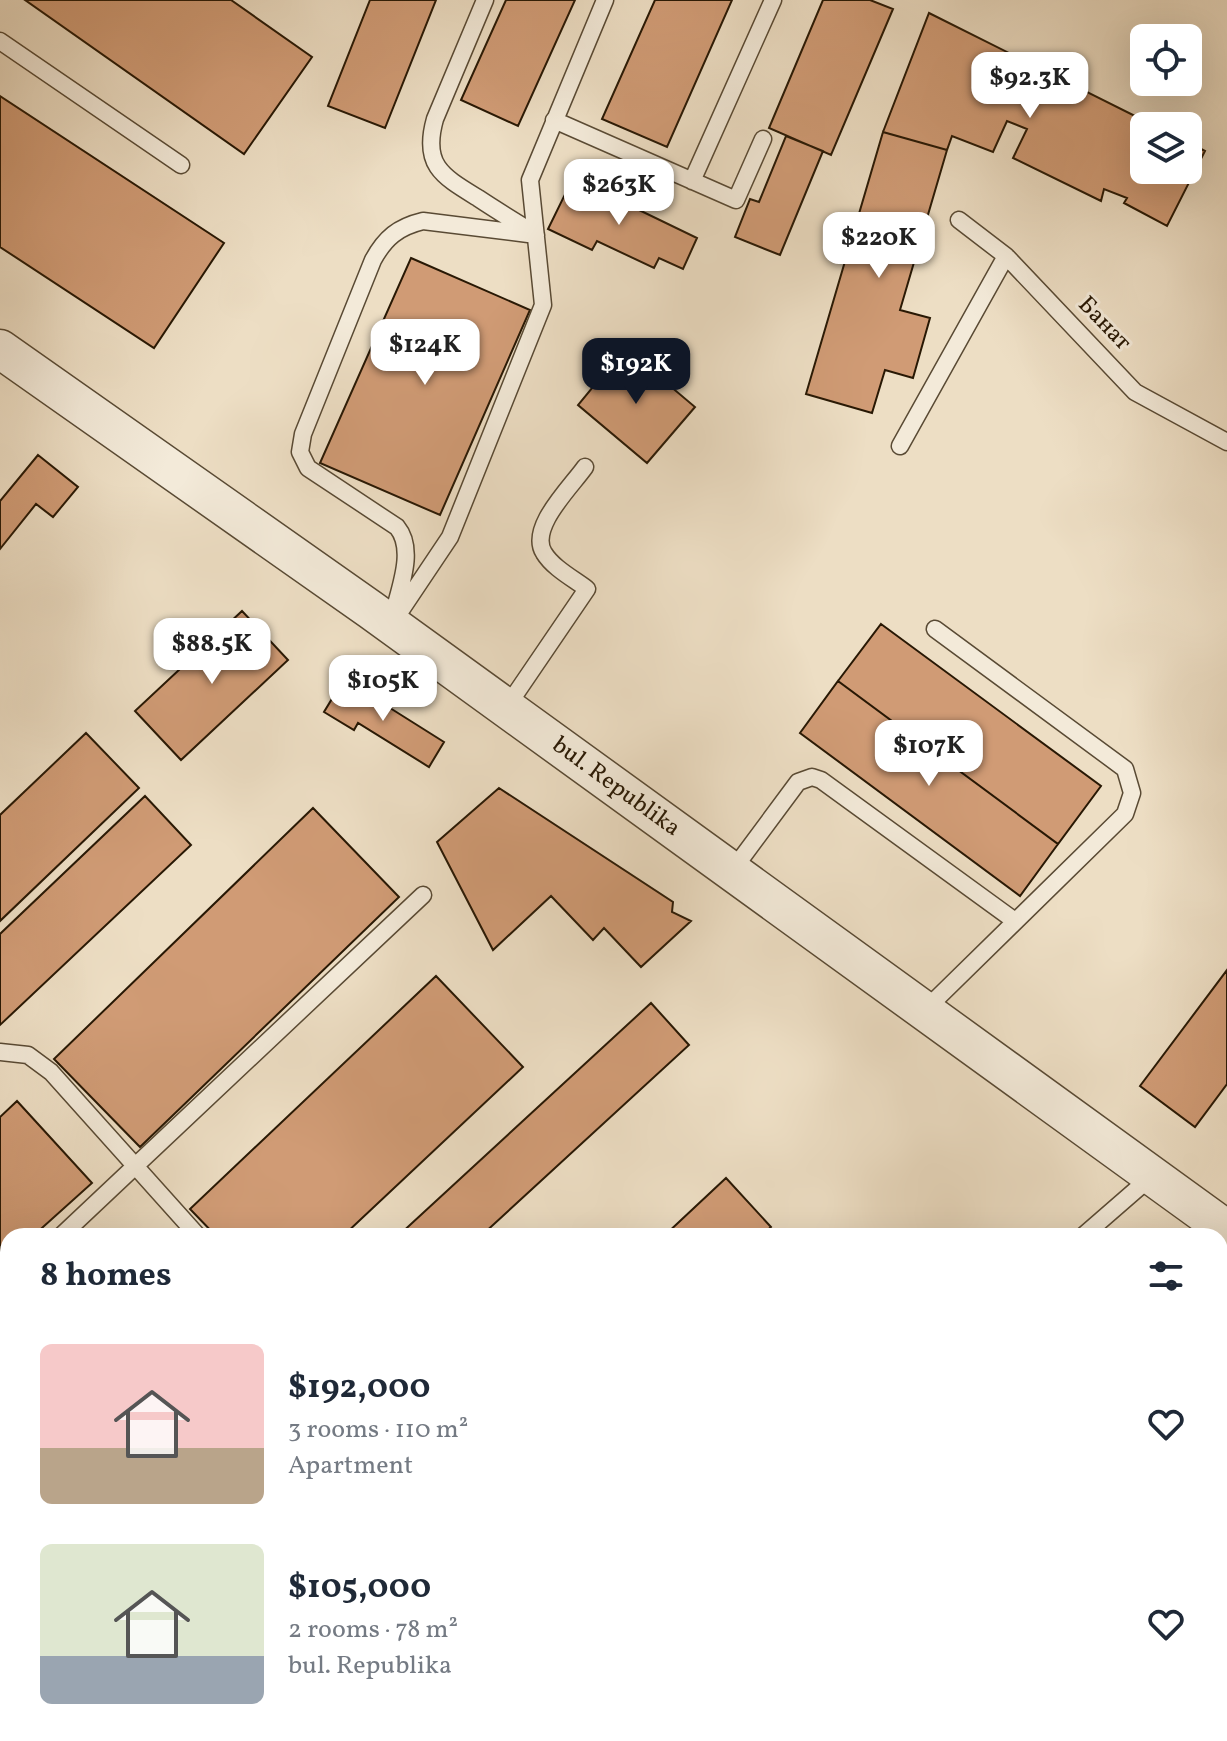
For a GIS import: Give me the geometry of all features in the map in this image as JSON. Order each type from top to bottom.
[{"type":"street","name":"bul. Republika","points":[[0,349],[391,625],[1219,1227]]},
{"type":"lane","points":[[485,0],[435,119],[430,136],[432,153],[439,169],[450,182],[536,235]]},
{"type":"lane","points":[[391,625],[450,537],[543,305],[530,180],[605,0]]},
{"type":"lane","points":[[692,181],[773,0]]},
{"type":"lane","points":[[0,41],[181,165]]},
{"type":"lane","points":[[554,120],[736,200],[763,139]]},
{"type":"lane","name":"Банат","points":[[959,220],[1006,256],[1135,392],[1227,442]]},
{"type":"lane","points":[[391,625],[407,548],[402,534],[397,527],[308,468],[300,452],[303,434],[373,260],[392,234],[407,225],[423,221],[536,235]]},
{"type":"lane","points":[[900,446],[1006,256]]},
{"type":"lane","points":[[506,708],[587,589],[544,555],[539,538],[545,522],[585,467]]},
{"type":"lane","points":[[924,1011],[1125,814],[1132,793],[1125,769],[935,629]]},
{"type":"lane","points":[[732,871],[798,782],[812,777],[821,780],[1015,921]]},
{"type":"lane","points":[[70,1228],[423,895]]},
{"type":"lane","points":[[0,1052],[28,1055],[51,1072],[191,1228]]},
{"type":"lane","points":[[1092,1228],[1152,1176]]},
{"type":"building","points":[[25,0],[231,0],[312,57],[244,154]]},
{"type":"building","points":[[370,0],[436,0],[385,128],[328,106]]},
{"type":"building","points":[[506,0],[575,0],[518,126],[461,100]]},
{"type":"building","points":[[655,0],[732,0],[667,147],[602,119]]},
{"type":"building","points":[[823,0],[870,0],[893,9],[831,155],[769,128]]},
{"type":"building","points":[[929,13],[1130,114],[1130,184],[1188,184],[1167,226],[1124,203],[1127,198],[1104,189],[1101,201],[1013,158],[1027,129],[1007,121],[993,152],[952,136],[947,150],[883,132]]},
{"type":"building","points":[[0,96],[224,243],[154,348],[0,247]]},
{"type":"building","points":[[883,132],[947,150],[900,310],[930,318],[913,378],[885,370],[872,413],[806,394]]},
{"type":"building","points":[[786,136],[823,151],[780,255],[735,237],[750,199],[759,202]]},
{"type":"building","points":[[573,178],[697,238],[683,269],[659,258],[654,268],[597,241],[592,250],[548,229]]},
{"type":"building","points":[[411,258],[530,310],[440,515],[320,463]]},
{"type":"building","points":[[625,348],[695,407],[647,463],[578,405]]},
{"type":"building","points":[[38,455],[78,487],[53,517],[36,504],[0,549],[0,501]]},
{"type":"building","points":[[242,611],[288,660],[181,760],[135,711]]},
{"type":"building","points":[[881,624],[1101,786],[1058,844],[838,681]]},
{"type":"building","points":[[344,679],[444,742],[429,767],[358,723],[354,730],[324,712]]},
{"type":"building","points":[[838,681],[1058,844],[1020,896],[800,733]]},
{"type":"building","points":[[86,733],[139,788],[0,921],[0,815]]},
{"type":"building","points":[[499,788],[673,902],[672,912],[691,921],[641,967],[604,928],[593,940],[551,896],[493,950],[437,842]]},
{"type":"building","points":[[145,796],[191,845],[0,1025],[0,934]]},
{"type":"building","points":[[313,808],[399,897],[140,1147],[54,1059]]},
{"type":"building","points":[[1227,970],[1227,1084],[1195,1127],[1140,1086]]},
{"type":"building","points":[[436,976],[523,1067],[352,1228],[208,1228],[190,1209]]},
{"type":"building","points":[[651,1003],[689,1045],[490,1228],[407,1228]]},
{"type":"building","points":[[17,1101],[92,1183],[42,1228],[0,1228],[0,1117]]},
{"type":"building","points":[[726,1178],[771,1227],[770,1228],[673,1228]]}]
